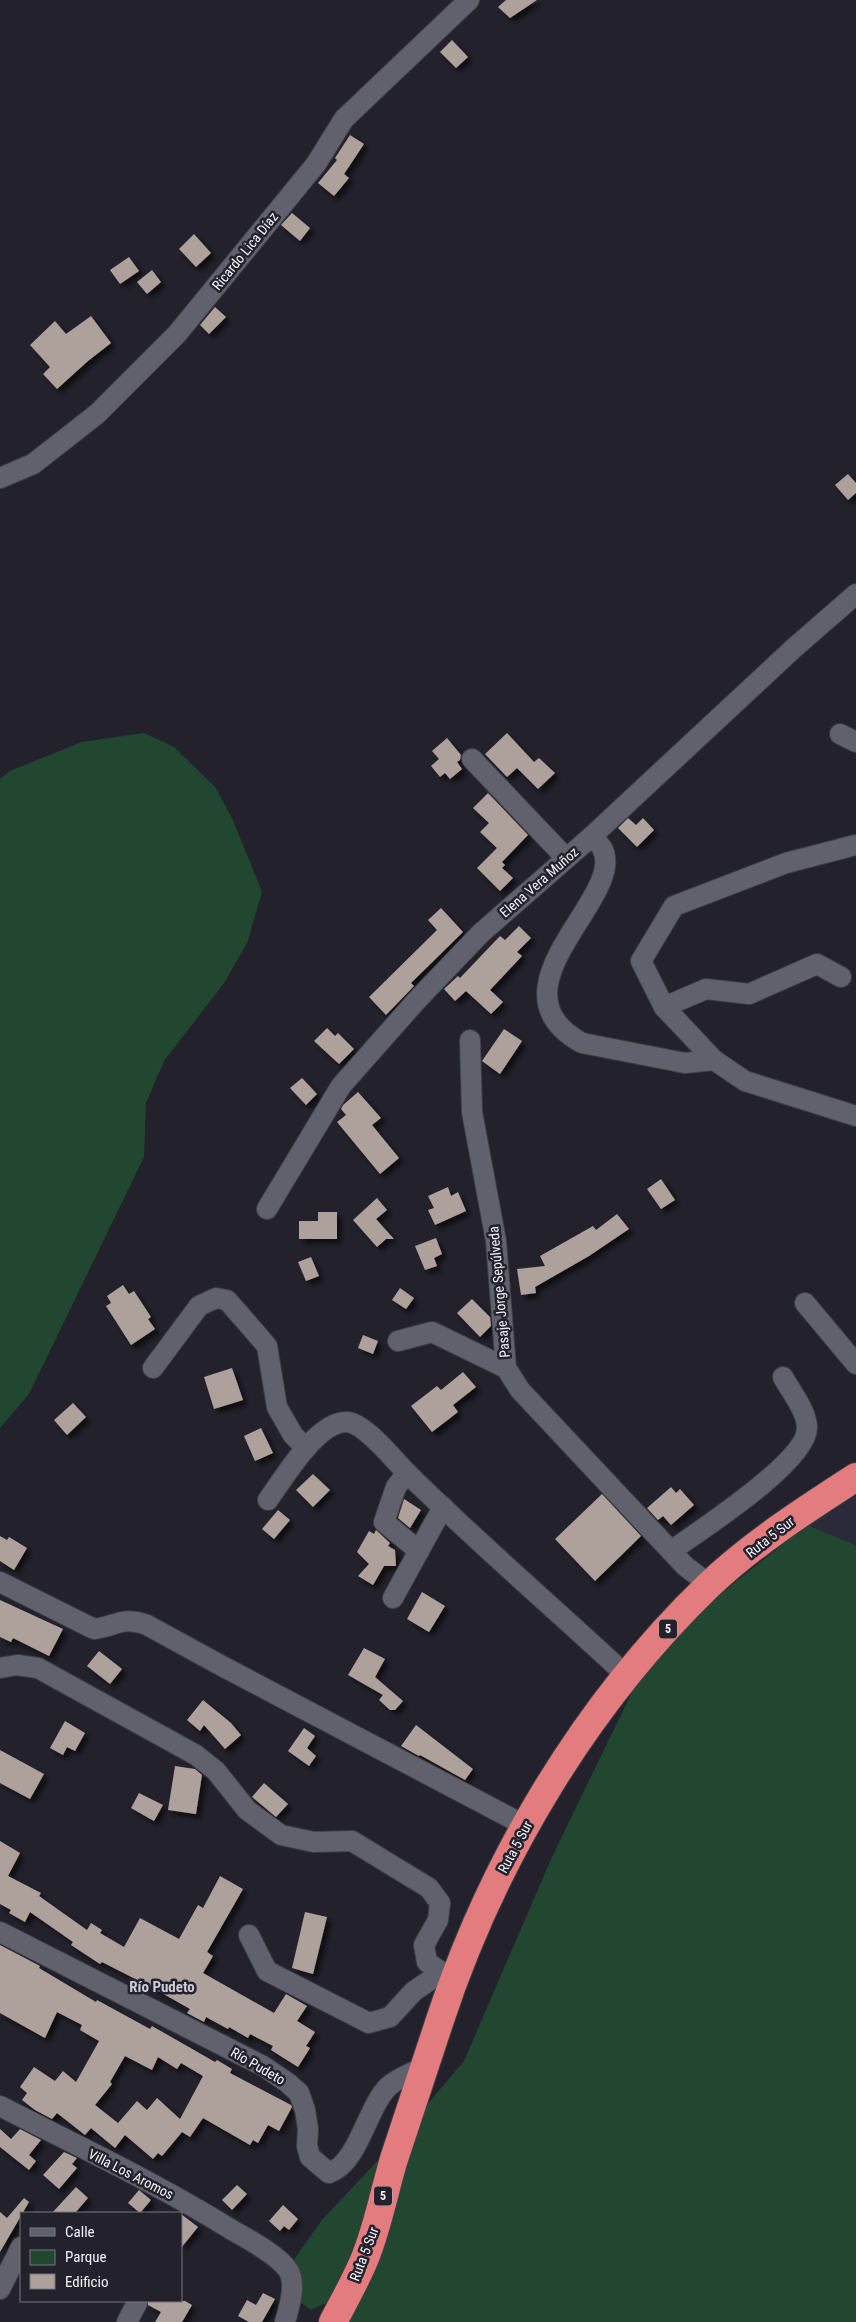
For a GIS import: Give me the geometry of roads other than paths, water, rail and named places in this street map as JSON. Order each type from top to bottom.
[{"type":"highway","name":"Ruta 5 Sur","points":[[333,2322],[366,2256],[394,2160],[426,2066],[448,1977],[526,1826],[573,1749],[627,1676],[710,1585],[784,1525],[856,1477]]},
{"type":"street","name":"Ricardo Lica Díaz","points":[[0,478],[33,464],[97,414],[177,334],[316,164],[344,119],[469,0]]},
{"type":"street","name":"Elena Vera Muñoz","points":[[266,1209],[341,1086],[417,1000],[481,933],[591,837],[794,648],[856,594]]},
{"type":"street","points":[[472,759],[566,858]]},
{"type":"street","points":[[591,837],[602,848],[605,866],[597,890],[562,946],[547,994],[550,1010],[572,1038],[582,1043],[685,1063],[714,1060]]},
{"type":"street","points":[[856,845],[786,863],[674,906],[641,961],[664,1007],[714,1060],[745,1081],[856,1116]]},
{"type":"street","points":[[664,1007],[706,988],[749,994],[817,964],[841,977]]},
{"type":"street","name":"Pasaje Jorge Sepúlveda","points":[[470,1040],[472,1112],[496,1241],[506,1368],[520,1390],[685,1566],[710,1585]]},
{"type":"street","points":[[153,1368],[199,1306],[216,1298],[227,1300],[267,1346],[277,1407],[293,1434],[306,1448]]},
{"type":"street","points":[[805,1303],[856,1364]]},
{"type":"street","points":[[398,1342],[432,1332],[506,1368]]},
{"type":"street","points":[[671,1551],[778,1470],[796,1454],[804,1441],[807,1428],[802,1412],[783,1377]]},
{"type":"street","points":[[268,1500],[306,1448],[331,1426],[339,1423],[358,1425],[443,1507],[627,1676]]},
{"type":"street","points":[[408,1473],[396,1487],[384,1522],[419,1551]]},
{"type":"street","points":[[393,1598],[443,1507]]},
{"type":"street","points":[[0,1582],[94,1629],[122,1620],[136,1621],[146,1625],[526,1826]]},
{"type":"street","points":[[0,1668],[17,1665],[38,1668],[196,1755],[216,1771],[247,1810],[281,1835],[314,1842],[352,1841],[429,1888],[440,1903],[438,1920],[424,1945],[427,1962],[448,1977]]},
{"type":"street","name":"Río Pudeto","points":[[0,1932],[263,2066],[288,2083],[299,2093],[305,2110],[308,2128],[307,2146],[310,2157],[329,2173],[339,2169],[350,2155],[388,2087],[426,2066]]},
{"type":"street","points":[[249,1935],[267,1970],[369,2023],[390,2018],[414,1991],[448,1977]]},
{"type":"street","name":"Villa Los Aromos","points":[[0,2106],[198,2209],[252,2242],[282,2264],[288,2271],[292,2282],[285,2322]]},
{"type":"street","points":[[0,2289],[20,2249]]},
{"type":"street","points":[[127,2322],[137,2303]]},
{"type":"district","name":"Río Pudeto","points":[[162,1987]]}]
